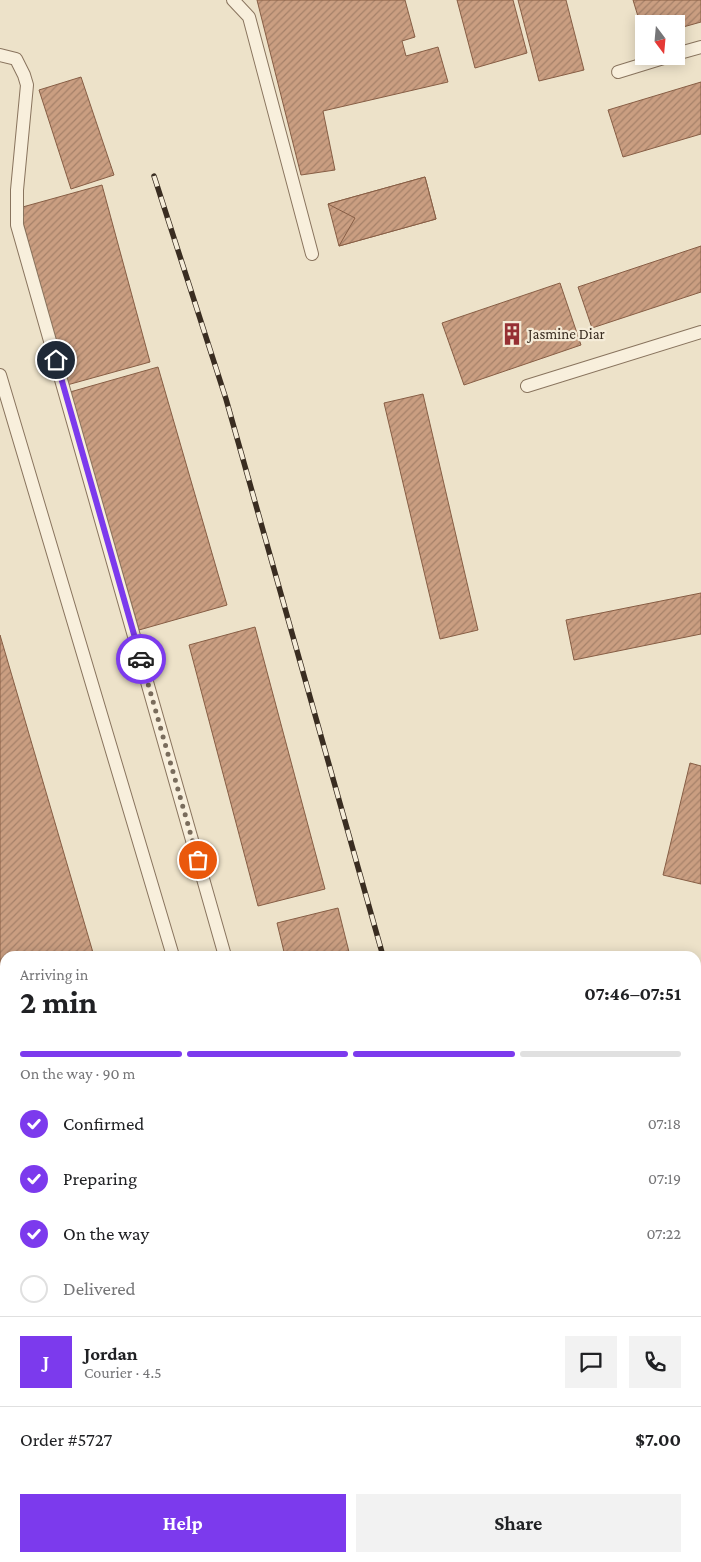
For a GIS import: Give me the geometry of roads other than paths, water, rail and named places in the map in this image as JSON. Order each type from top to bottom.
[{"type":"lane","points":[[233,0],[249,17],[312,254]]},
{"type":"lane","points":[[685,51],[701,47]]},
{"type":"lane","points":[[0,55],[16,60],[24,74],[26,85],[17,190],[17,225],[224,951]]},
{"type":"lane","points":[[618,72],[641,65]]},
{"type":"lane","points":[[527,386],[701,332]]},
{"type":"lane","points":[[0,375],[172,951]]},
{"type":"railway","points":[[154,176],[226,399],[382,951]]},
{"type":"place","name":"Jasmine Diar","points":[[512,334]]}]
